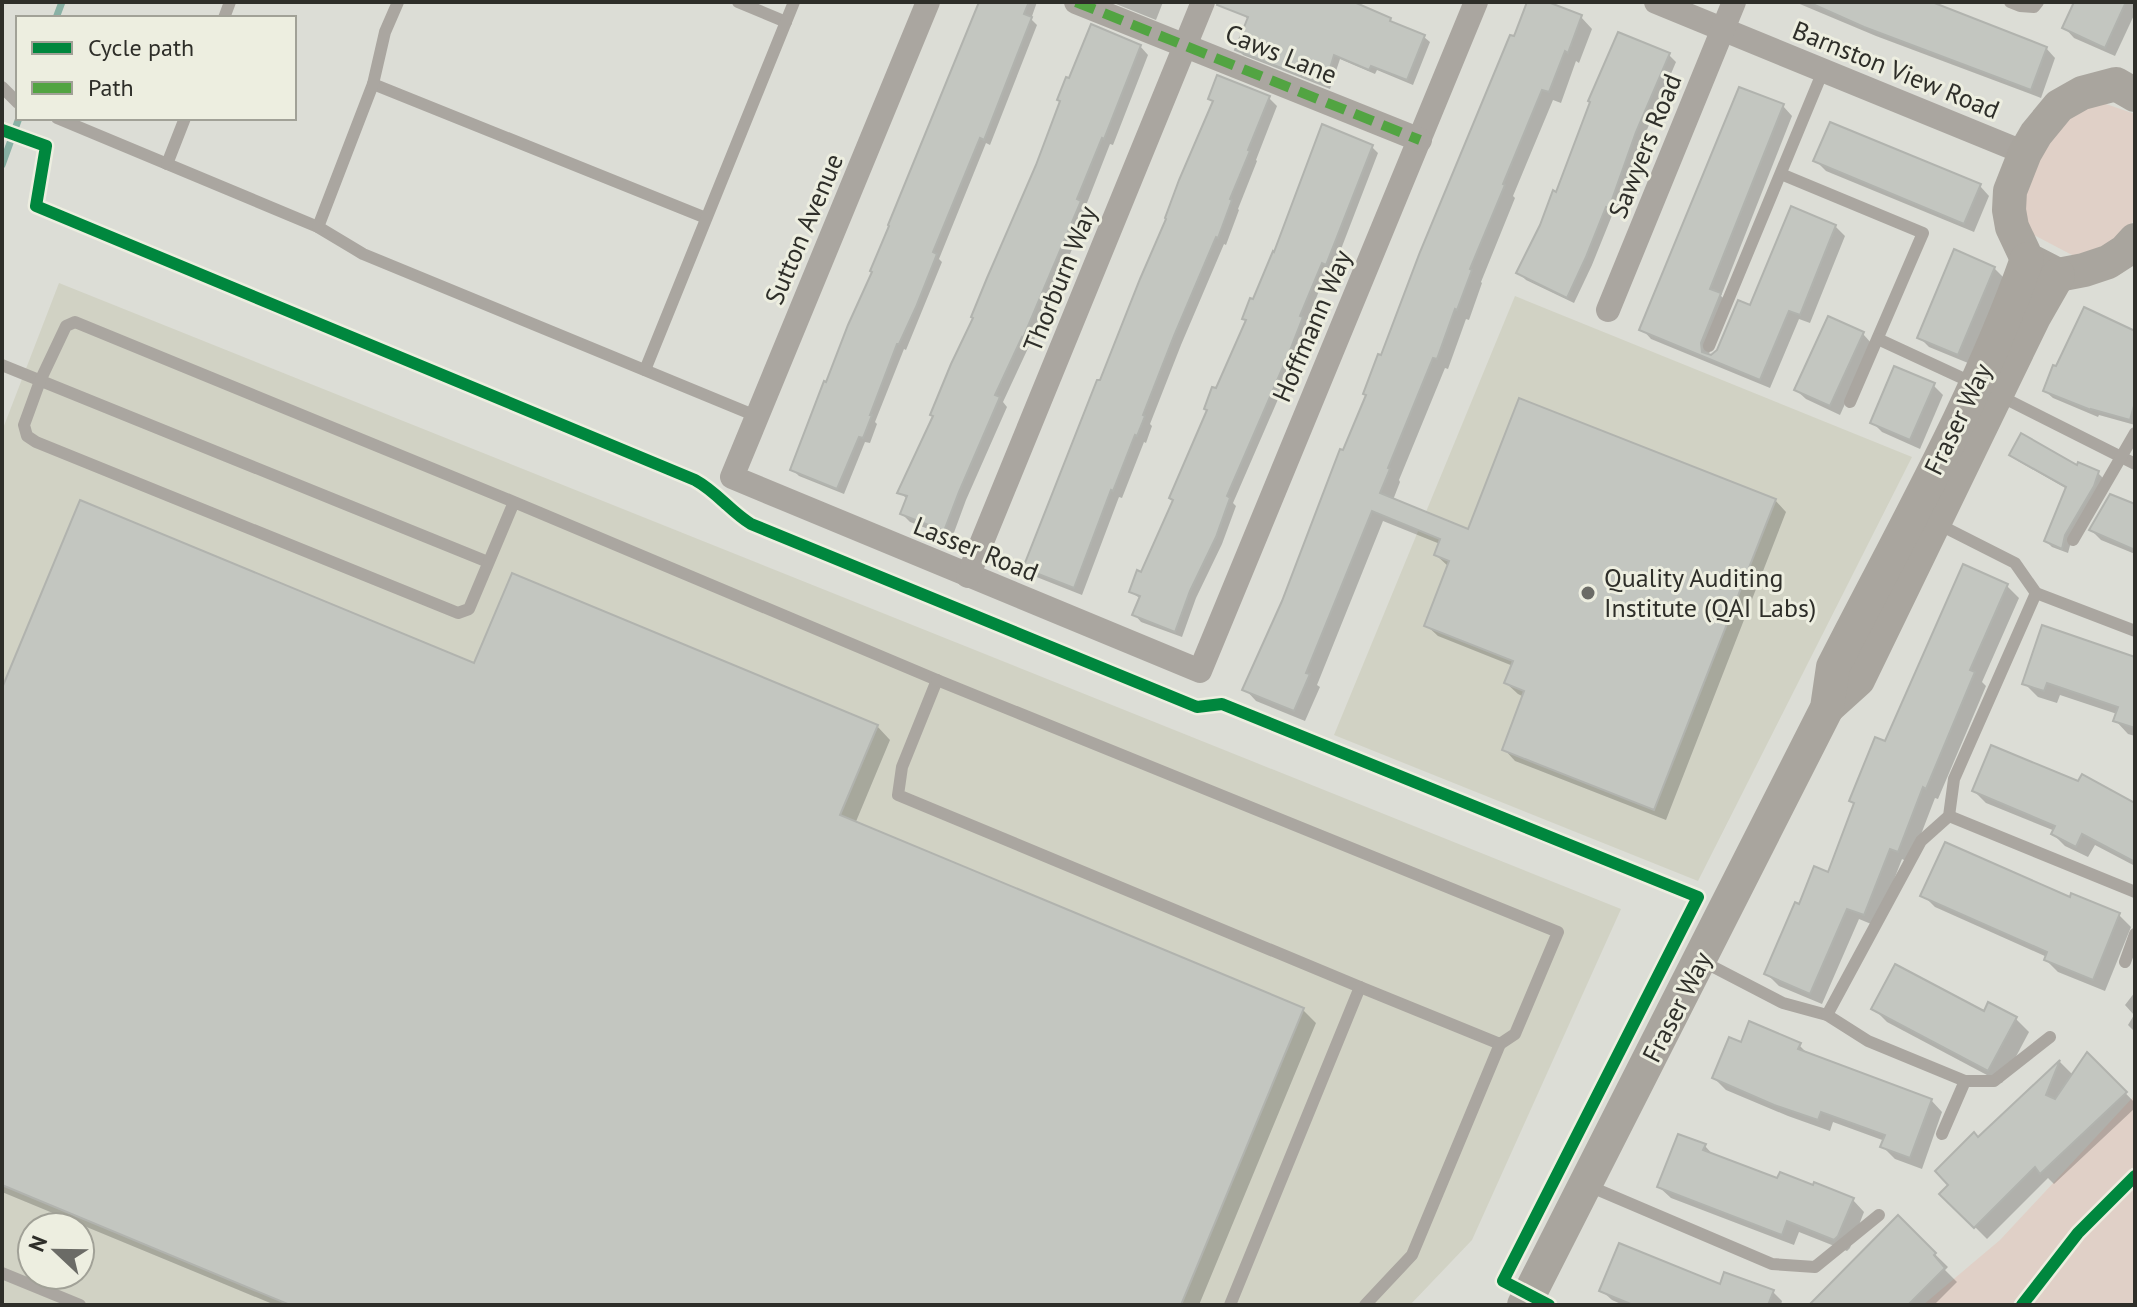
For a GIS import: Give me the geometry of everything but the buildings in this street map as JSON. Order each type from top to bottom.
[{"type":"street","name":"Sutton Avenue","points":[[732,477],[928,2]]},
{"type":"street","name":"Caws Lane","points":[[1076,2],[1420,140]]},
{"type":"street","name":"Thorburn Way","points":[[968,576],[1203,2]]},
{"type":"street","name":"Barnston View Road","points":[[1656,2],[2025,153]]},
{"type":"street","name":"Sawyers Road","points":[[1608,310],[1734,2]]},
{"type":"street","name":"Hoffmann Way","points":[[1200,671],[1420,140],[1469,4]]},
{"type":"street","points":[[2129,80],[2082,93],[2059,106],[2025,153],[2010,191],[2009,210],[2012,227],[2027,259],[2058,275],[2108,262],[2135,240]]},
{"type":"street","name":"Fraser Way","points":[[1987,390],[2009,309],[2027,259]]},
{"type":"street","name":"Fraser Way","points":[[1524,1305],[1827,708],[1858,680],[1924,517],[1987,390],[2058,275]]},
{"type":"street","name":"Lasser Road","points":[[732,477],[1200,671]]},
{"type":"lane","points":[[318,227],[373,84],[385,32],[398,2]]},
{"type":"lane","points":[[738,2],[786,22]]},
{"type":"lane","points":[[645,370],[794,2]]},
{"type":"lane","points":[[2010,2],[2034,7],[2038,2]]},
{"type":"lane","points":[[1709,346],[1823,71]]},
{"type":"lane","points":[[373,84],[706,218]]},
{"type":"lane","points":[[62,120],[318,227],[363,254],[756,416]]},
{"type":"lane","points":[[167,164],[184,120]]},
{"type":"lane","points":[[1781,174],[1923,233],[1850,402]]},
{"type":"lane","points":[[514,502],[469,609],[458,613],[36,442],[27,436],[24,425],[40,381],[66,326],[75,322],[514,502],[937,680],[1558,932],[1515,1034],[1500,1044],[1412,1255],[1365,1305]]},
{"type":"lane","points":[[1878,339],[2135,464]]},
{"type":"lane","points":[[2,365],[488,562]]},
{"type":"lane","points":[[2073,540],[2135,433]]},
{"type":"lane","points":[[1924,517],[2015,563],[2036,593],[2135,631]]},
{"type":"lane","points":[[1827,1015],[1921,841],[1949,816],[1954,779],[2036,593]]},
{"type":"lane","points":[[937,680],[902,767],[898,795],[1500,1044]]},
{"type":"lane","points":[[1949,816],[2135,892]]},
{"type":"lane","points":[[2125,962],[2135,934]]},
{"type":"lane","points":[[1700,960],[1783,1003],[1827,1015],[1868,1041],[1965,1081],[1994,1081],[2050,1037]]},
{"type":"lane","points":[[1230,1305],[1360,987]]},
{"type":"lane","points":[[1942,1134],[1965,1081]]},
{"type":"lane","points":[[1586,1185],[1772,1264],[1815,1267],[1879,1215]]},
{"type":"lane","points":[[2,1273],[80,1305]]},
{"type":"shaded area","points":[[2103,103],[2135,114],[2135,218],[2126,233],[2088,255],[2072,255],[2034,235],[2024,217],[2027,183],[2047,143],[2074,109]]},
{"type":"shaded area","points":[[59,283],[1621,909],[1472,1240],[1410,1305],[2,1305],[2,431]]},
{"type":"shaded area","points":[[1515,296],[1912,457],[1698,881],[1334,735]]},
{"type":"shaded area","points":[[2135,1095],[2135,1305],[1923,1305],[2000,1240]]},
{"type":"waterway","points":[[57,16],[62,2]]},
{"type":"waterway","points":[[2,165],[18,120]]},
{"type":"marked path","points":[[1076,2],[1420,140]]},
{"type":"cycle path","points":[[2,130],[46,146],[36,206],[695,480],[751,524],[1197,707],[1222,704],[1698,897],[1503,1281],[1549,1305]]},
{"type":"cycle path","points":[[2022,1305],[2078,1233],[2135,1176]]},
{"type":"place","name":"Quality Auditing Institute (QAI Labs)","points":[[1588,593]]}]
